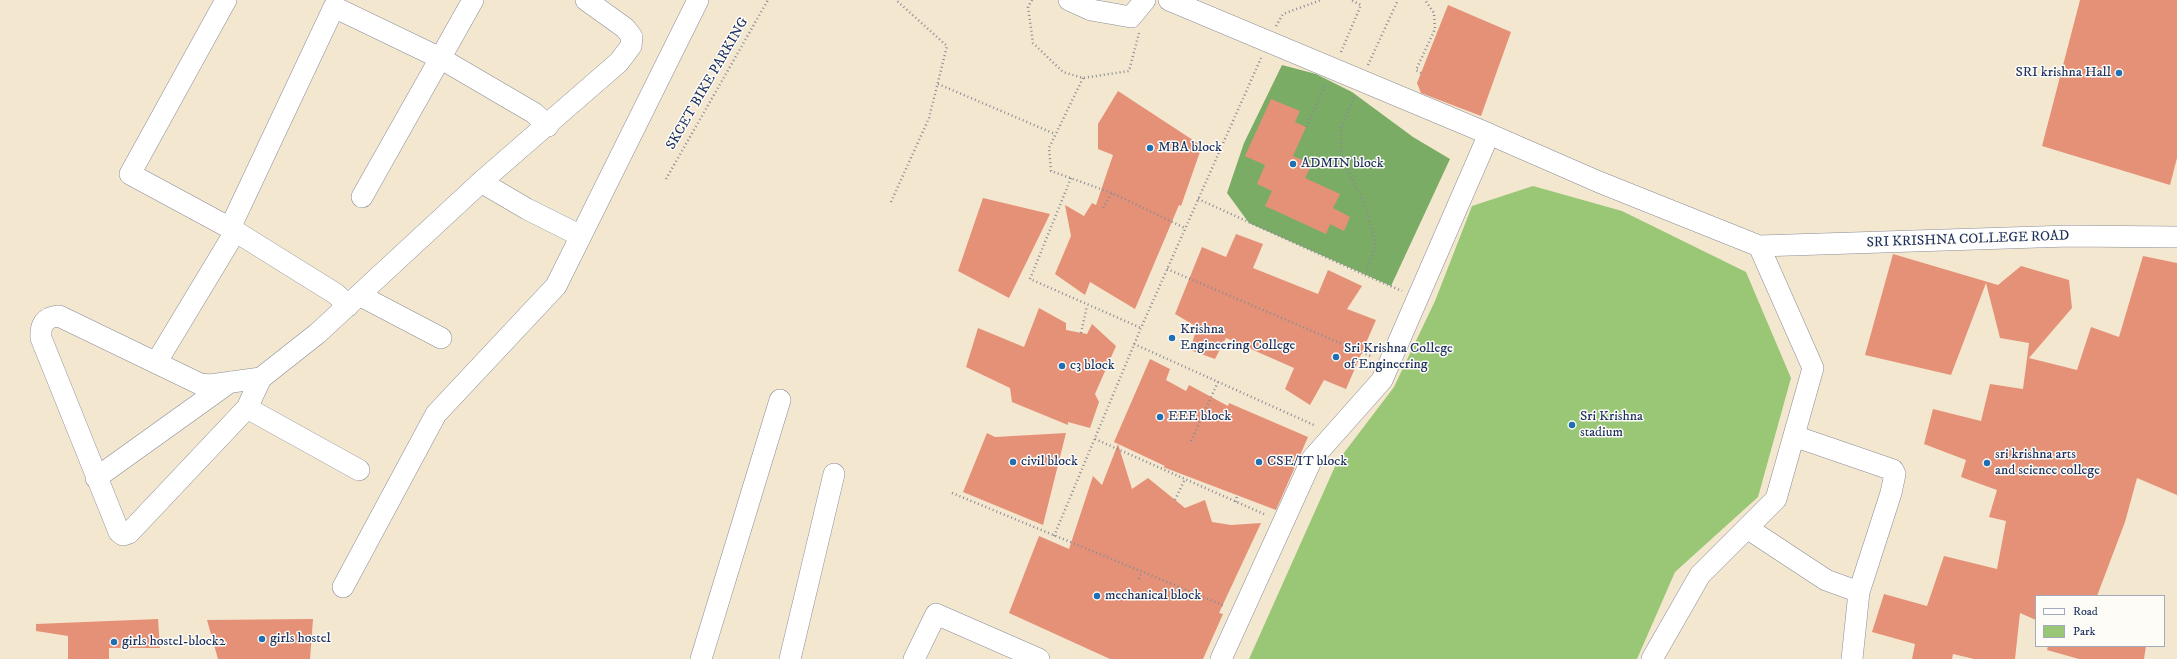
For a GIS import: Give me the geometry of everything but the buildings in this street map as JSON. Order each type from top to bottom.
[{"type":"street","points":[[226,0],[130,174],[233,230],[336,294],[441,338]]},
{"type":"street","points":[[362,197],[473,0]]},
{"type":"street","points":[[261,378],[210,385],[200,384],[59,316],[50,317],[44,321],[40,329],[41,338],[96,478],[119,532],[123,536],[129,533],[247,408],[261,378],[318,333],[481,182],[548,126],[618,62],[631,46],[632,37],[625,28],[586,0]]},
{"type":"street","points":[[343,587],[436,414],[556,286],[698,0]]},
{"type":"street","points":[[1069,0],[1091,10],[1131,17],[1145,0]]},
{"type":"street","points":[[1169,0],[1489,134],[1599,182],[1759,246],[1813,368],[1776,499],[1700,575],[1652,659]]},
{"type":"street","points":[[156,363],[233,230],[334,8],[440,58],[534,113],[548,126]]},
{"type":"street","points":[[1221,659],[1312,459],[1382,380],[1489,134]]},
{"type":"street","points":[[481,182],[527,209],[573,232]]},
{"type":"street","name":"SRI KRISHNA COLLEGE ROAD","points":[[1759,246],[2069,236],[2177,237]]},
{"type":"street","points":[[96,478],[230,382]]},
{"type":"street","points":[[701,659],[780,400]]},
{"type":"street","points":[[247,408],[359,470]]},
{"type":"street","points":[[1794,436],[1893,470],[1895,474],[1891,493],[1859,592],[1852,659]]},
{"type":"street","points":[[790,659],[834,474]]},
{"type":"street","points":[[1746,528],[1826,580],[1859,592]]},
{"type":"street","points":[[914,659],[936,614],[1039,659]]},
{"type":"path","name":"SKCET BIKE PARKING","points":[[666,179],[768,0]]},
{"type":"path","points":[[891,202],[929,118],[947,46],[896,0]]},
{"type":"path","points":[[1032,0],[1028,7],[1033,43],[1063,72],[1083,78],[1129,71],[1141,28]]},
{"type":"path","points":[[1054,536],[1134,344],[1282,14],[1321,0]]},
{"type":"path","points":[[1306,127],[1361,5],[1351,0]]},
{"type":"path","points":[[1365,275],[1376,245],[1366,207],[1341,157],[1341,128],[1398,0]]},
{"type":"path","points":[[1421,73],[1416,70],[1435,29],[1434,12],[1425,0]]},
{"type":"path","points":[[1083,78],[1049,148],[1051,170],[1112,193],[1185,228]]},
{"type":"path","points":[[938,84],[1056,134]]},
{"type":"path","points":[[1312,164],[1341,157]]},
{"type":"path","points":[[1071,178],[1030,279],[1087,306],[1141,328]]},
{"type":"path","points":[[1103,208],[1112,193]]},
{"type":"path","points":[[1198,199],[1365,275],[1418,297]]},
{"type":"path","points":[[1167,269],[1388,364]]},
{"type":"path","points":[[1081,333],[1087,306]]},
{"type":"path","points":[[1134,344],[1334,434]]},
{"type":"path","points":[[1191,441],[1218,382]]},
{"type":"path","points":[[1095,439],[1171,471],[1185,479],[1283,523]]},
{"type":"path","points":[[1175,500],[1185,479]]},
{"type":"path","points":[[952,493],[1241,613]]},
{"type":"path","points":[[1236,502],[1237,495]]},
{"type":"path","points":[[1139,579],[1142,572]]},
{"type":"green space","points":[[1282,65],[1316,74],[1352,92],[1413,137],[1450,159],[1391,286],[1249,223],[1227,193],[1244,143]]},
{"type":"green space","name":"Sri Krishna stadium","points":[[1533,186],[1622,211],[1746,272],[1791,378],[1758,497],[1675,572],[1637,659],[1249,659],[1337,462],[1394,387],[1435,301],[1472,206]]},
{"type":"place","name":"SRI krishna Hall","points":[[2119,73]]},
{"type":"place","name":"MBA block","points":[[1150,148]]},
{"type":"place","name":"ADMIN block","points":[[1293,164]]},
{"type":"place","name":"Krishna Engineering College","points":[[1172,338]]},
{"type":"place","name":"Sri Krishna College of Engineering","points":[[1336,357]]},
{"type":"place","name":"c3 block","points":[[1062,366]]},
{"type":"place","name":"EEE block","points":[[1160,417]]},
{"type":"place","name":"Sri Krishna stadium","points":[[1572,425]]},
{"type":"place","name":"civil block","points":[[1013,462]]},
{"type":"place","name":"CSE/IT block","points":[[1259,462]]},
{"type":"place","name":"sri krishna arts and science college","points":[[1987,463]]},
{"type":"place","name":"mechanical block","points":[[1097,596]]},
{"type":"place","name":"girls hostel","points":[[262,639]]},
{"type":"place","name":"girls hostel-block2","points":[[114,642]]}]
